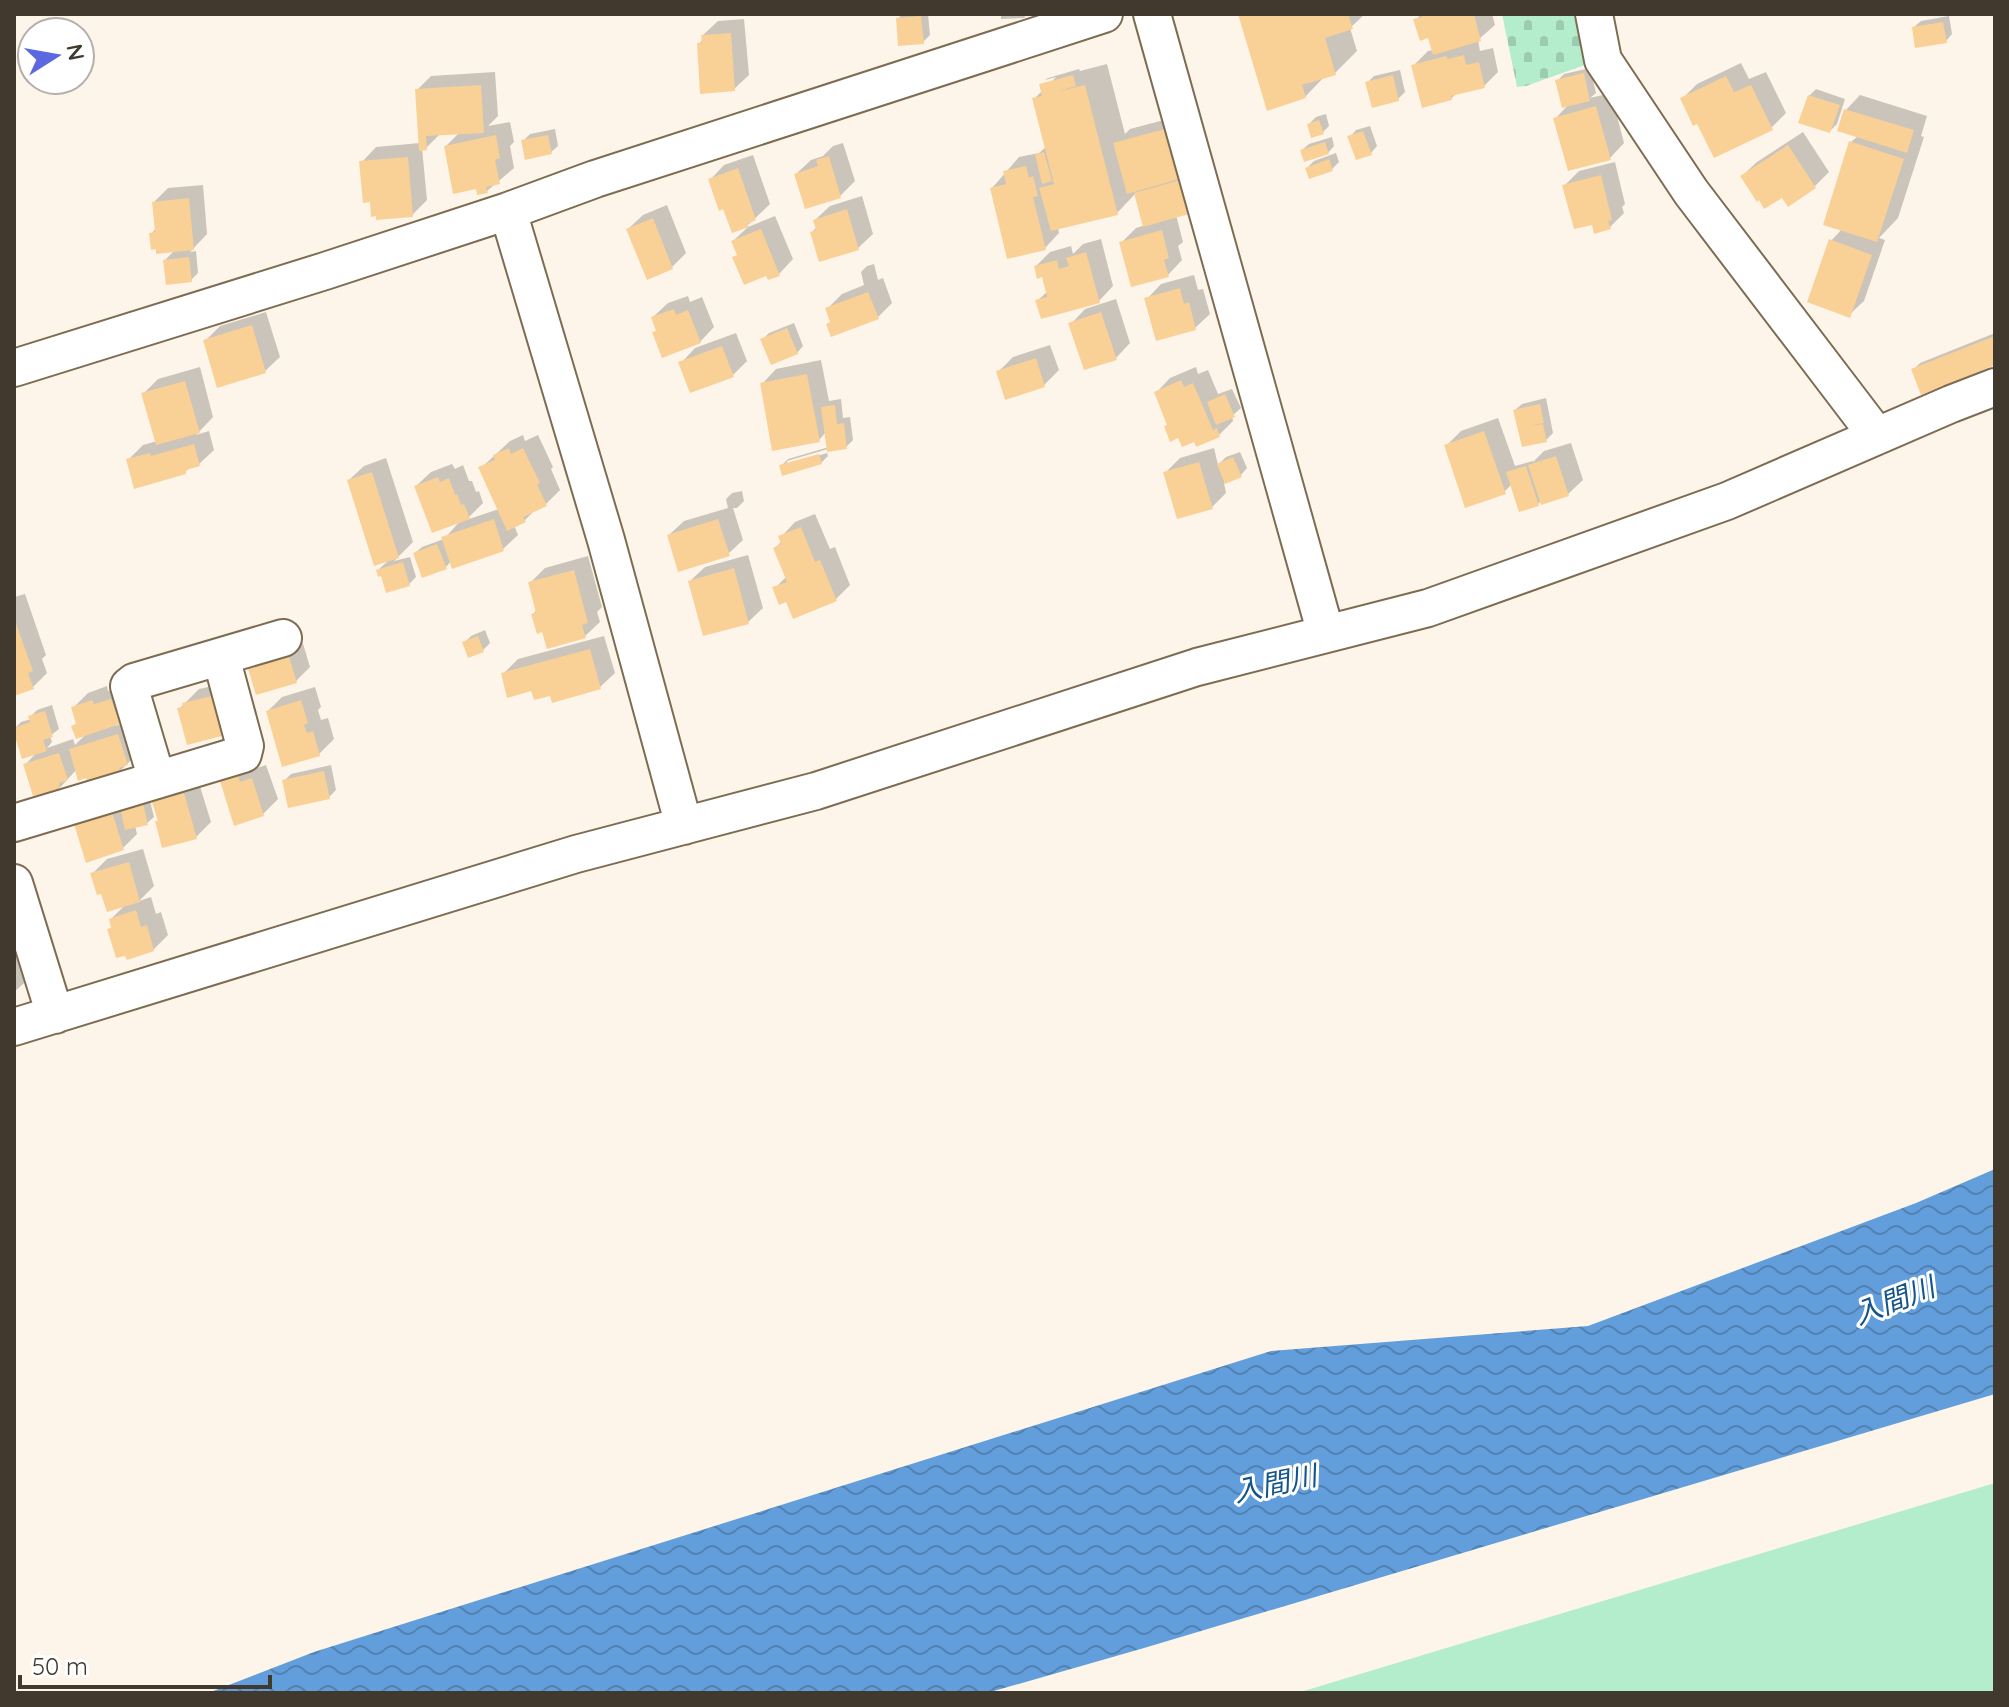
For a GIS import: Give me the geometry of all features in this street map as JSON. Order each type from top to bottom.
[{"type":"street","points":[[14,368],[325,271],[595,179],[1104,14]]},
{"type":"street","points":[[1152,14],[1326,634]]},
{"type":"street","points":[[1594,14],[1603,60],[1638,113],[1691,192],[1877,436]]},
{"type":"street","points":[[508,211],[606,540],[684,826]]},
{"type":"street","points":[[14,1027],[576,854],[816,791],[1197,667],[1428,608],[1727,501],[1995,387]]},
{"type":"street","points":[[157,780],[129,686],[283,638]]},
{"type":"street","points":[[14,823],[243,754],[245,746],[221,657]]},
{"type":"street","points":[[14,883],[55,1015]]},
{"type":"green space","points":[[1502,14],[1574,14],[1585,65],[1517,87]]},
{"type":"green space","points":[[1995,1483],[1995,1693],[1297,1693]]},
{"type":"water","name":"入間川","points":[[1995,1169],[1995,1394],[1144,1648],[987,1693],[208,1693],[314,1652],[1271,1351],[1588,1326],[1916,1203]]},
{"type":"building","points":[[1238,14],[1348,14],[1353,29],[1325,38],[1336,75],[1302,85],[1306,98],[1267,111]]},
{"type":"building","points":[[1422,14],[1474,14],[1481,41],[1433,55],[1428,38],[1420,41],[1413,19],[1422,17]]},
{"type":"building","points":[[921,16],[924,44],[898,46],[896,18]]},
{"type":"building","points":[[1943,22],[1947,43],[1915,48],[1912,27]]},
{"type":"building","points":[[731,33],[735,91],[700,94],[697,43],[702,43],[701,35]]},
{"type":"building","points":[[1464,55],[1466,65],[1479,62],[1485,88],[1451,96],[1452,100],[1422,108],[1411,65]]},
{"type":"building","points":[[1584,73],[1590,101],[1562,108],[1555,80]]},
{"type":"building","points":[[1073,75],[1076,86],[1055,92],[1085,85],[1118,215],[1051,231],[1039,188],[1054,184],[1032,98],[1042,96],[1039,84]]},
{"type":"building","points":[[1393,75],[1399,101],[1372,108],[1365,82]]},
{"type":"building","points":[[1726,76],[1734,92],[1751,85],[1773,130],[1714,158],[1697,124],[1693,126],[1680,98]]},
{"type":"building","points":[[481,85],[484,133],[426,136],[427,150],[419,151],[415,89]]},
{"type":"building","points":[[1808,95],[1840,105],[1830,133],[1798,123]]},
{"type":"building","points":[[1596,106],[1611,160],[1568,171],[1553,118]]},
{"type":"building","points":[[1844,109],[1914,130],[1907,153],[1837,131]]},
{"type":"building","points":[[1319,120],[1324,134],[1311,138],[1307,124]]},
{"type":"building","points":[[1165,129],[1179,179],[1127,194],[1113,143]]},
{"type":"building","points":[[1363,131],[1372,155],[1356,160],[1347,136]]},
{"type":"building","points":[[496,135],[500,158],[495,160],[500,184],[486,187],[488,193],[477,195],[476,189],[453,194],[444,146]]},
{"type":"building","points":[[548,135],[552,154],[525,160],[521,140]]},
{"type":"building","points":[[1849,141],[1904,159],[1877,242],[1823,225]]},
{"type":"building","points":[[1325,142],[1329,154],[1304,162],[1300,150]]},
{"type":"building","points":[[1788,145],[1816,188],[1788,207],[1782,198],[1764,209],[1740,176]]},
{"type":"building","points":[[1044,152],[1052,181],[1042,184],[1035,154]]},
{"type":"building","points":[[829,156],[841,198],[805,209],[794,174],[818,166],[816,160]]},
{"type":"building","points":[[408,157],[413,217],[376,220],[376,216],[371,217],[370,202],[363,203],[359,161]]},
{"type":"building","points":[[1329,159],[1333,171],[1309,179],[1305,168]]},
{"type":"building","points":[[1026,166],[1029,178],[1033,176],[1038,196],[1033,197],[1046,250],[1007,259],[990,188],[1006,184],[1003,171]]},
{"type":"building","points":[[738,168],[756,220],[747,224],[749,227],[732,233],[723,209],[719,211],[708,179]]},
{"type":"building","points":[[1601,175],[1612,220],[1608,221],[1611,229],[1594,234],[1592,225],[1574,229],[1562,185]]},
{"type":"building","points":[[1180,180],[1189,214],[1143,227],[1134,193]]},
{"type":"building","points":[[189,198],[194,250],[156,254],[156,249],[151,250],[149,233],[155,232],[152,202]]},
{"type":"building","points":[[847,209],[859,250],[819,262],[810,232],[816,230],[813,220]]},
{"type":"building","points":[[653,218],[673,269],[647,280],[626,229]]},
{"type":"building","points":[[761,229],[780,276],[768,280],[766,276],[744,285],[732,257],[737,255],[731,241]]},
{"type":"building","points":[[1162,230],[1169,258],[1164,260],[1169,277],[1131,287],[1119,242]]},
{"type":"building","points":[[1829,239],[1872,255],[1850,318],[1807,302]]},
{"type":"building","points":[[1086,252],[1100,303],[1041,319],[1035,300],[1047,297],[1042,277],[1037,279],[1034,266],[1057,260],[1059,269],[1069,266],[1066,258]]},
{"type":"building","points":[[189,257],[192,282],[166,285],[163,260]]},
{"type":"building","points":[[1180,288],[1184,304],[1189,302],[1196,330],[1156,341],[1144,298]]},
{"type":"building","points":[[868,292],[879,319],[831,337],[825,308]]},
{"type":"building","points":[[674,309],[676,315],[688,310],[701,343],[662,358],[652,332],[656,331],[651,317]]},
{"type":"building","points":[[1101,312],[1117,360],[1084,370],[1068,323]]},
{"type":"building","points":[[252,325],[266,373],[217,388],[203,340]]},
{"type":"building","points":[[787,328],[798,354],[771,365],[760,339]]},
{"type":"building","points":[[1995,336],[1995,365],[1921,395],[1911,369]]},
{"type":"building","points":[[722,346],[734,377],[690,393],[678,362]]},
{"type":"building","points":[[1036,358],[1045,387],[1005,400],[996,371]]},
{"type":"building","points":[[807,374],[820,442],[772,451],[760,383]]},
{"type":"building","points":[[1181,380],[1184,387],[1193,383],[1213,430],[1217,428],[1220,437],[1196,447],[1194,442],[1182,447],[1178,438],[1170,442],[1154,392]]},
{"type":"building","points":[[185,381],[200,433],[156,445],[141,393]]},
{"type":"building","points":[[1225,394],[1235,417],[1216,425],[1207,402]]},
{"type":"building","points":[[1540,404],[1544,423],[1527,426],[1543,424],[1547,442],[1522,447],[1513,410]]},
{"type":"building","points":[[835,405],[837,424],[844,423],[847,449],[827,452],[821,407]]},
{"type":"building","points":[[1484,431],[1506,494],[1465,508],[1444,445]]},
{"type":"building","points":[[194,444],[200,466],[186,470],[186,474],[134,489],[126,459],[150,453],[151,456]]},
{"type":"building","points":[[509,448],[511,454],[523,448],[547,506],[523,517],[526,522],[507,531],[478,467],[495,460],[493,455]]},
{"type":"building","points":[[819,454],[822,464],[782,476],[779,465]]},
{"type":"building","points":[[1556,456],[1569,496],[1541,505],[1528,465]]},
{"type":"building","points":[[1233,457],[1242,477],[1225,484],[1217,464]]},
{"type":"building","points":[[1199,462],[1213,509],[1177,519],[1163,472]]},
{"type":"building","points":[[1526,466],[1539,506],[1519,512],[1506,472]]},
{"type":"building","points":[[372,472],[399,558],[374,566],[347,480]]},
{"type":"building","points":[[438,477],[440,482],[449,478],[455,495],[461,505],[464,504],[470,519],[432,533],[414,486]]},
{"type":"building","points":[[494,519],[504,551],[452,569],[441,537]]},
{"type":"building","points":[[718,519],[730,556],[678,572],[667,535]]},
{"type":"building","points":[[801,527],[815,562],[820,560],[837,601],[793,619],[786,602],[779,605],[772,587],[787,582],[773,548],[781,544],[778,536]]},
{"type":"building","points":[[437,544],[447,569],[422,578],[413,553]]},
{"type":"building","points":[[403,562],[410,586],[386,593],[376,570]]},
{"type":"building","points":[[734,568],[749,624],[703,636],[688,581]]},
{"type":"building","points":[[574,570],[588,623],[582,625],[586,638],[547,649],[542,632],[537,634],[531,614],[536,613],[528,582]]},
{"type":"building","points":[[14,618],[33,671],[28,673],[34,689],[14,696]]},
{"type":"building","points":[[478,636],[484,652],[468,658],[462,642]]},
{"type":"building","points":[[590,649],[601,689],[552,703],[550,696],[534,700],[531,691],[507,698],[501,673]]},
{"type":"building","points":[[287,650],[297,683],[256,695],[246,662]]},
{"type":"building","points":[[212,696],[222,736],[187,745],[177,708],[183,707],[182,703]]},
{"type":"building","points":[[111,699],[120,724],[76,739],[71,726],[76,724],[71,707],[92,700],[94,704]]},
{"type":"building","points":[[301,700],[308,723],[304,725],[307,733],[313,731],[320,756],[282,767],[266,711]]},
{"type":"building","points":[[45,711],[53,737],[43,740],[47,751],[22,759],[14,728],[30,722],[28,716]]},
{"type":"building","points":[[118,734],[128,765],[119,768],[121,773],[87,783],[86,778],[78,781],[69,749]]},
{"type":"building","points":[[59,753],[68,780],[59,783],[57,793],[37,800],[23,764]]},
{"type":"building","points":[[324,771],[330,799],[288,808],[282,780]]},
{"type":"building","points":[[238,775],[240,782],[252,778],[264,816],[234,826],[220,781]]},
{"type":"building","points":[[184,793],[197,839],[162,848],[152,802]]},
{"type":"building","points":[[143,803],[148,825],[125,830],[120,808]]},
{"type":"building","points":[[112,812],[124,850],[86,863],[74,824]]},
{"type":"building","points":[[129,862],[140,902],[107,912],[90,873]]},
{"type":"building","points":[[136,910],[141,927],[147,925],[154,951],[127,960],[125,956],[116,958],[107,929],[111,928],[109,919]]}]
